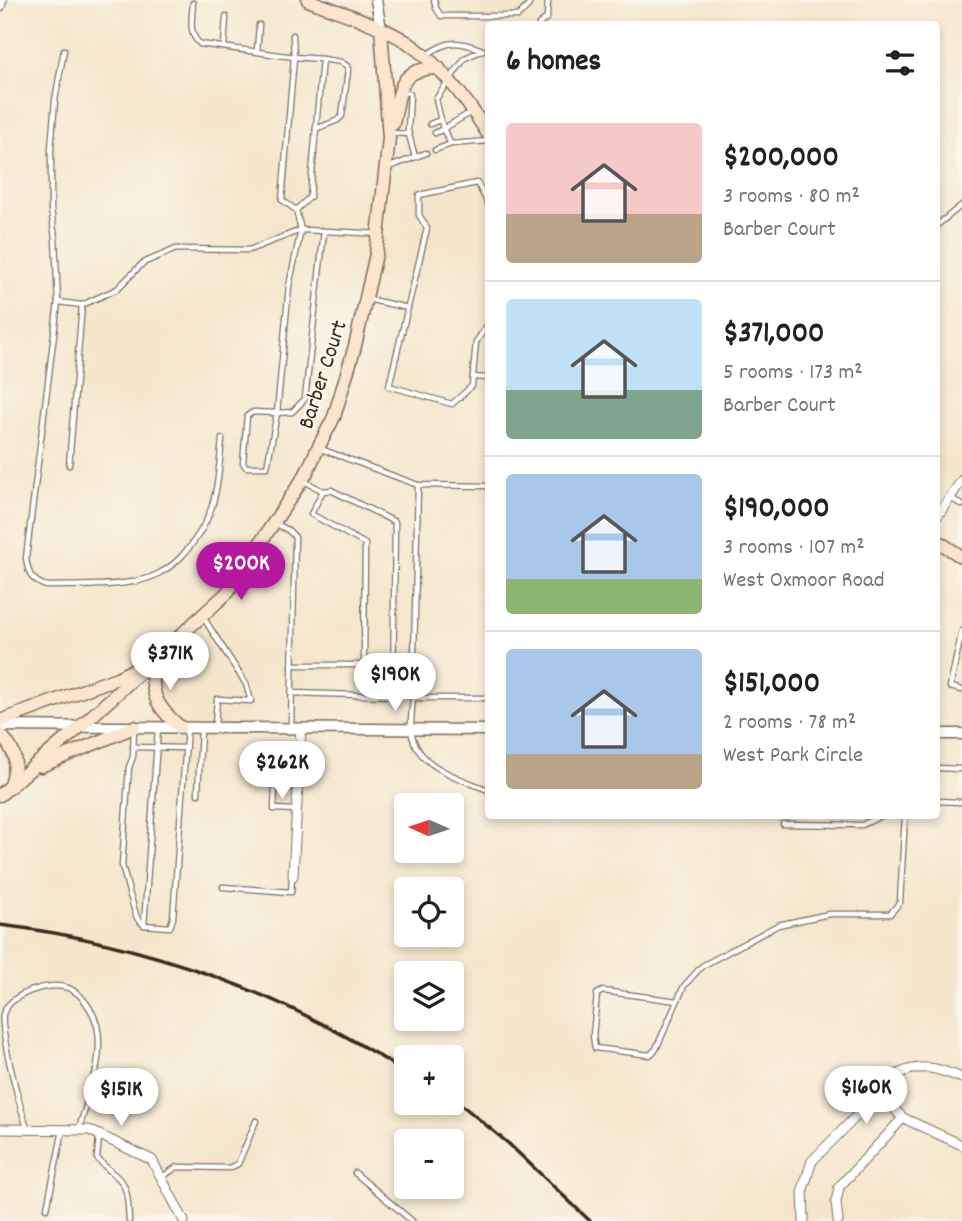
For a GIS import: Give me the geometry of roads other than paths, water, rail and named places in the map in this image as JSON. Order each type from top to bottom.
[{"type":"main road","points":[[308,0],[382,29],[407,43],[439,68],[485,129]]},
{"type":"main road","name":"Barber Court","points":[[0,795],[227,593],[302,480],[334,418],[355,346],[378,234],[390,135],[382,29]]},
{"type":"main road","points":[[390,135],[401,91],[411,72],[422,68],[439,68]]},
{"type":"main road","points":[[940,543],[962,557]]},
{"type":"main road","points":[[0,724],[117,678],[152,661],[152,689],[156,703],[184,727]]},
{"type":"main road","points":[[28,771],[134,727]]},
{"type":"main road","points":[[0,734],[12,748],[16,759],[11,786]]},
{"type":"street","points":[[0,7],[2,0]]},
{"type":"street","points":[[376,0],[382,29]]},
{"type":"street","points":[[940,512],[962,480]]},
{"type":"street","points":[[0,724],[485,730]]},
{"type":"street","points":[[292,876],[299,764],[296,728]]},
{"type":"street","points":[[940,734],[962,734]]},
{"type":"street","points":[[804,1221],[803,1189],[812,1161],[878,1092],[898,1074],[910,1068],[937,1068],[962,1078]]},
{"type":"street","points":[[878,1092],[904,1118],[962,1145]]},
{"type":"street","points":[[838,1221],[836,1202],[839,1187],[904,1118]]},
{"type":"street","points":[[0,1129],[89,1130],[152,1160],[184,1221]]},
{"type":"lane","points":[[435,0],[436,8],[442,16],[518,16],[529,5],[529,0]]},
{"type":"lane","points":[[543,21],[547,18],[548,0]]},
{"type":"lane","points":[[193,3],[191,30],[196,42],[341,62],[347,66],[342,116],[316,129]]},
{"type":"lane","points":[[224,47],[226,17]]},
{"type":"lane","points":[[257,51],[259,25]]},
{"type":"lane","points":[[293,35],[294,57],[282,200],[296,210],[301,230],[289,286],[277,413],[269,465],[264,468],[243,466],[247,416],[253,412],[277,413],[292,412],[305,399],[324,231]]},
{"type":"lane","points":[[425,57],[443,44],[464,43],[485,50]]},
{"type":"lane","points":[[64,50],[55,100],[51,168],[51,209],[58,302],[26,558],[28,573],[35,582],[46,586],[132,583],[150,578],[173,565],[196,541],[210,517],[217,488],[222,439]]},
{"type":"lane","points":[[451,144],[440,120],[436,99],[465,58],[485,50]]},
{"type":"lane","points":[[296,210],[310,197],[321,59]]},
{"type":"lane","points":[[401,91],[410,94],[410,132],[415,157]]},
{"type":"lane","points":[[435,133],[474,111]]},
{"type":"lane","points":[[430,124],[440,120]]},
{"type":"lane","points":[[390,135],[410,132]]},
{"type":"lane","points":[[435,150],[451,144],[485,141]]},
{"type":"lane","points":[[386,168],[426,153]]},
{"type":"lane","points":[[485,198],[477,183],[419,195],[419,215],[427,228],[390,386],[452,404],[472,386],[476,342],[485,328]]},
{"type":"lane","points":[[940,223],[962,205]]},
{"type":"lane","points":[[58,302],[82,305],[117,289],[143,264],[176,248],[249,250],[301,230],[378,234]]},
{"type":"lane","points":[[366,299],[408,308]]},
{"type":"lane","points":[[69,465],[82,305]]},
{"type":"lane","points":[[473,377],[485,378]]},
{"type":"lane","points":[[318,448],[418,485],[485,486]]},
{"type":"lane","points":[[291,693],[393,696],[395,523],[331,490],[323,491],[302,480]]},
{"type":"lane","points":[[418,485],[411,729],[416,745],[426,761],[485,789]]},
{"type":"lane","points":[[292,665],[364,665],[365,544],[312,514],[323,491]]},
{"type":"lane","points":[[950,498],[962,505]]},
{"type":"lane","points":[[273,523],[288,530],[295,537],[291,693],[296,728]]},
{"type":"lane","points":[[202,616],[246,684],[251,701],[217,699],[215,727]]},
{"type":"lane","points":[[962,631],[950,687],[962,690]]},
{"type":"lane","points":[[413,698],[485,698]]},
{"type":"lane","points":[[134,727],[122,865],[137,918],[144,925],[166,928],[172,925],[186,748],[184,727]]},
{"type":"lane","points":[[144,925],[158,727]]},
{"type":"lane","points":[[198,793],[201,727]]},
{"type":"lane","points":[[133,747],[186,748]]},
{"type":"lane","points":[[261,763],[299,764]]},
{"type":"lane","points":[[276,763],[274,809],[296,810]]},
{"type":"lane","points":[[940,768],[962,769]]},
{"type":"lane","points":[[940,801],[962,802]]},
{"type":"lane","points":[[783,824],[862,825],[875,819]]},
{"type":"lane","points":[[677,1000],[604,991],[597,994],[593,1036],[595,1048],[650,1055],[656,1049],[684,986],[702,966],[778,925],[829,914],[890,914],[900,902],[905,819]]},
{"type":"lane","points":[[223,887],[291,892],[292,876]]},
{"type":"lane","points":[[28,1129],[12,1080],[1,1027],[2,1015],[15,999],[33,991],[61,986],[80,995],[96,1022],[99,1040],[98,1061],[79,1130]]},
{"type":"lane","points":[[161,1178],[177,1167],[229,1168],[238,1164],[256,1121]]},
{"type":"lane","points":[[47,1208],[63,1129]]},
{"type":"lane","points":[[99,1135],[97,1158],[121,1180],[126,1191],[129,1221]]},
{"type":"lane","points":[[355,1173],[412,1221]]},
{"type":"railway","points":[[0,925],[107,944],[212,975],[312,1019],[394,1065]]},
{"type":"railway","points":[[464,1107],[509,1144],[590,1221]]}]
